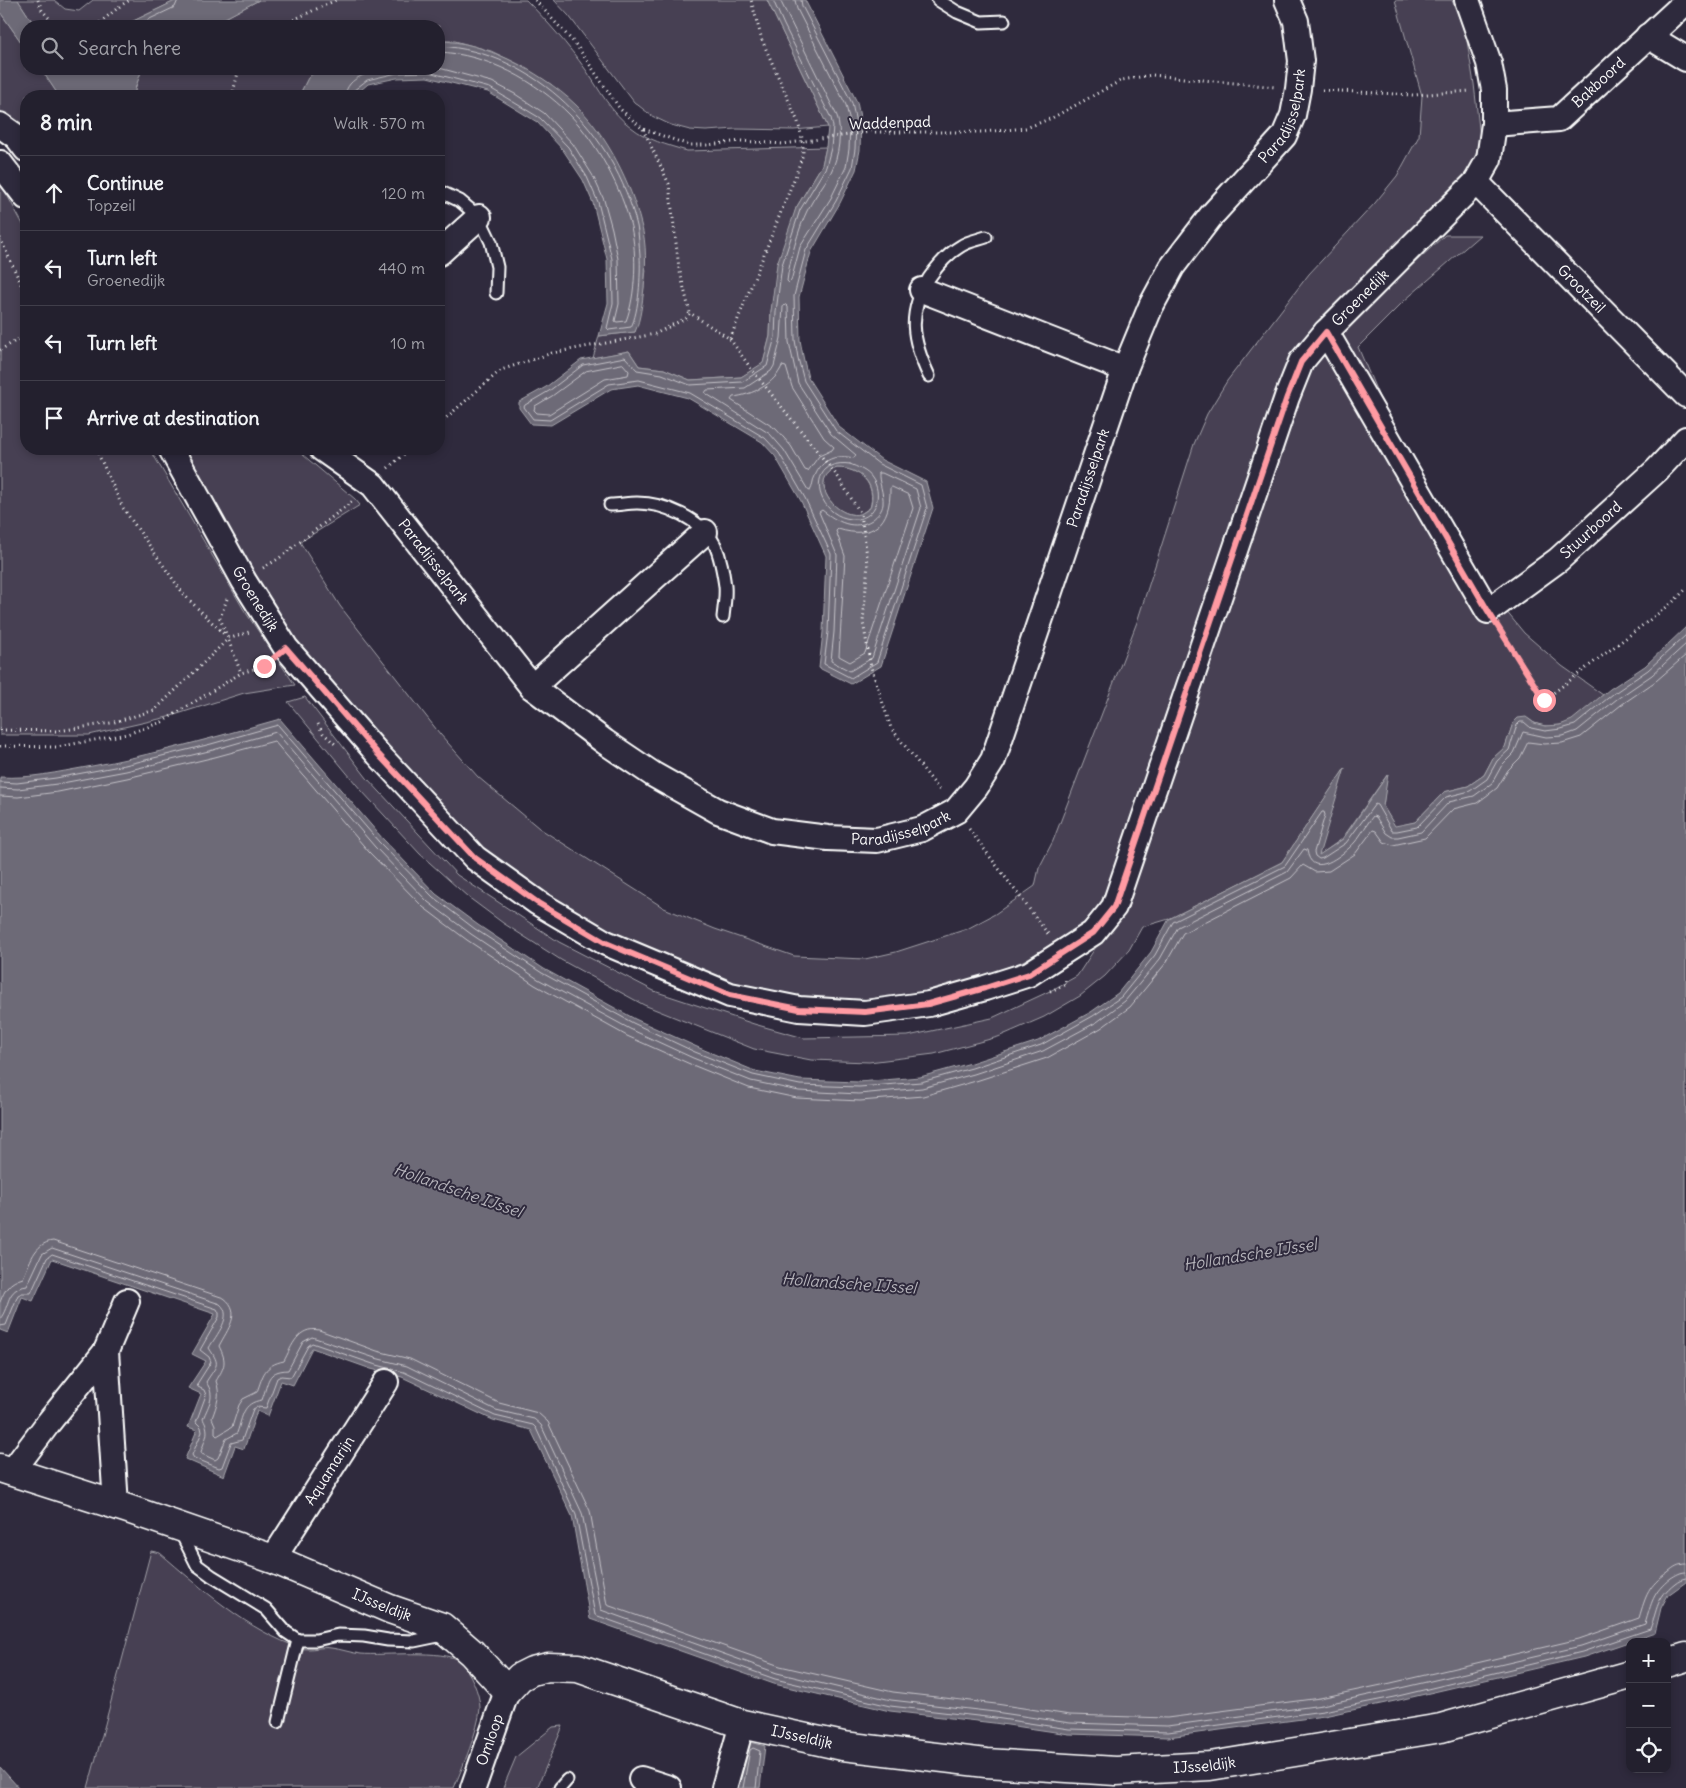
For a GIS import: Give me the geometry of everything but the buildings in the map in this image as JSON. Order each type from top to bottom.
[{"type":"street","name":"Paradijsselpark","points":[[330,455],[373,485],[532,687],[605,742],[654,775],[718,811],[772,831],[828,838],[877,840],[922,829],[956,811],[976,787],[993,760],[1124,369],[1151,306],[1172,267],[1211,216],[1284,136],[1293,115],[1301,61],[1296,22],[1287,0]]},
{"type":"street","name":"Groenedijk","points":[[174,455],[244,580],[286,648],[378,754],[475,858],[538,903],[606,943],[730,995],[799,1009],[865,1012],[928,1004],[1029,974],[1093,933],[1114,907],[1287,397],[1301,362],[1326,332],[1476,182],[1489,159],[1494,124],[1494,90],[1489,63],[1467,0]]},
{"type":"street","name":"Bakboord","points":[[1494,124],[1559,119],[1686,2]]},
{"type":"street","points":[[1648,36],[1686,59]]},
{"type":"street","points":[[0,125],[20,141]]},
{"type":"street","points":[[0,163],[20,189]]},
{"type":"street","name":"Grootzeil","points":[[1476,182],[1686,396]]},
{"type":"street","points":[[445,248],[479,217]]},
{"type":"street","points":[[922,290],[1124,369]]},
{"type":"street","points":[[1326,332],[1488,611]]},
{"type":"street","name":"Stuurboord","points":[[1488,611],[1558,560],[1657,470],[1686,439]]},
{"type":"street","points":[[532,687],[705,532]]},
{"type":"street","points":[[6,1470],[49,1422],[106,1351],[127,1300]]},
{"type":"street","points":[[106,1351],[116,1505]]},
{"type":"street","name":"Aquamarijn","points":[[273,1560],[386,1382]]},
{"type":"street","name":"IJsseldijk","points":[[6,1470],[116,1505],[273,1560],[390,1610],[442,1627],[472,1653],[507,1690],[520,1677],[532,1671],[548,1667],[578,1668],[742,1724],[843,1746],[986,1763],[1116,1771],[1210,1766],[1441,1728],[1626,1676]]},
{"type":"street","points":[[1671,1662],[1686,1656]]},
{"type":"street","name":"Omloop","points":[[473,1788],[507,1690]]},
{"type":"street","points":[[724,1788],[742,1724]]},
{"type":"street","points":[[641,1779],[669,1788]]},
{"type":"lane","points":[[938,0],[957,12],[981,22],[1004,22]]},
{"type":"lane","points":[[445,194],[460,201],[479,217],[491,242],[497,267],[496,292]]},
{"type":"lane","points":[[929,376],[919,355],[914,332],[914,311],[922,290],[940,262],[962,244],[986,237]]},
{"type":"lane","points":[[610,506],[636,503],[658,505],[685,516],[705,532],[714,544],[720,558],[726,588],[723,617]]},
{"type":"lane","points":[[178,1527],[197,1565],[266,1609],[286,1632],[298,1640],[316,1640],[338,1635],[364,1636],[388,1640],[414,1640],[450,1633]]},
{"type":"lane","points":[[278,1722],[298,1640]]},
{"type":"path","points":[[38,0],[42,10],[51,20]]},
{"type":"path","points":[[103,20],[130,0]]},
{"type":"path","points":[[293,20],[336,0]]},
{"type":"path","name":"Waddenpad","points":[[535,0],[577,46],[620,109],[643,129],[689,145],[741,141],[783,144],[870,132],[983,132],[1026,128],[1052,118],[1122,80],[1152,75],[1298,89],[1413,95],[1494,90]]},
{"type":"path","points":[[730,338],[803,154],[803,142],[798,122],[762,40],[751,0]]},
{"type":"path","points":[[234,90],[237,75]]},
{"type":"path","points":[[643,129],[669,184],[679,268],[690,313],[730,338],[752,370],[838,477],[861,514],[868,563],[863,622],[871,667],[891,728],[1063,952],[1068,961],[1065,985],[1047,992]]},
{"type":"path","points":[[0,238],[20,282]]},
{"type":"path","points":[[445,419],[501,370],[552,353],[655,334],[686,318],[690,313]]},
{"type":"path","points":[[0,350],[20,338]]},
{"type":"path","points":[[99,455],[122,508],[184,595],[228,639]]},
{"type":"path","points":[[278,559],[373,485],[389,466],[403,455]]},
{"type":"path","points":[[241,673],[220,618],[225,601],[244,580]]},
{"type":"path","points":[[1488,611],[1544,700],[1672,603],[1686,589]]},
{"type":"path","points":[[0,730],[58,731],[111,723],[155,710],[228,639]]},
{"type":"path","points":[[0,746],[57,747],[126,734],[162,722],[241,673],[264,666],[286,648]]},
{"type":"path","points":[[264,666],[272,668]]},
{"type":"path","points":[[314,718],[323,733],[337,746]]},
{"type":"shaded area","points":[[18,0],[54,0],[65,9],[79,11],[93,0],[177,0],[135,20],[31,20]]},
{"type":"shaded area","points":[[259,0],[526,0],[572,52],[617,115],[637,132],[650,139],[687,151],[826,147],[822,165],[796,208],[771,311],[770,336],[763,364],[741,377],[690,380],[664,369],[639,366],[629,351],[593,358],[599,336],[635,332],[646,270],[552,85],[520,65],[491,51],[455,41],[445,41],[445,20],[221,20]]},
{"type":"shaded area","points":[[554,0],[767,0],[828,127],[794,130],[736,129],[706,131],[690,130],[671,125],[652,116],[634,102],[569,16]]},
{"type":"shaded area","points":[[1395,0],[1452,0],[1466,35],[1480,137],[1472,178],[1320,324],[1129,842],[1098,908],[1075,932],[1021,962],[923,1001],[835,1011],[733,998],[498,880],[344,716],[246,568],[177,455],[303,455],[355,499],[360,505],[300,542],[340,606],[440,734],[478,777],[539,828],[664,908],[715,929],[794,956],[865,959],[896,952],[967,929],[995,914],[1035,886],[1039,868],[1053,841],[1137,622],[1194,444],[1207,414],[1227,381],[1309,274],[1375,203],[1397,176],[1419,136],[1422,96]]},
{"type":"shaded area","points":[[0,12],[20,40],[20,75],[45,75],[55,90],[20,90],[20,136],[0,120]]},
{"type":"shaded area","points":[[140,75],[311,75],[302,90],[135,89]]},
{"type":"shaded area","points":[[0,182],[20,219],[20,455],[154,455],[244,610],[295,685],[244,693],[168,717],[89,735],[0,735]]},
{"type":"shaded area","points":[[1445,235],[1480,235],[1404,301],[1358,347],[1401,449],[1492,594],[1524,633],[1562,666],[1603,695],[1580,716],[1567,723],[1556,726],[1544,726],[1529,719],[1513,723],[1505,748],[1493,758],[1484,775],[1468,786],[1444,792],[1415,822],[1395,827],[1383,806],[1387,775],[1342,839],[1318,856],[1344,770],[1282,862],[1169,919],[1142,927],[1129,950],[1105,976],[1080,996],[1044,1017],[998,1037],[934,1054],[869,1062],[811,1060],[754,1049],[644,1005],[561,960],[503,923],[468,897],[420,854],[361,790],[288,702],[305,697],[367,778],[457,875],[559,942],[654,991],[754,1024],[804,1038],[908,1036],[992,1018],[1077,976],[1122,907],[1298,396],[1314,361],[1357,316]]},
{"type":"shaded area","points":[[837,468],[853,471],[865,479],[871,492],[870,508],[860,514],[851,514],[842,511],[834,505],[824,489],[824,481],[828,473]]},
{"type":"shaded area","points":[[151,1551],[160,1553],[226,1608],[244,1620],[282,1641],[301,1648],[338,1649],[361,1654],[441,1655],[452,1657],[459,1661],[467,1670],[474,1683],[480,1708],[473,1737],[454,1788],[88,1788]]},
{"type":"shaded area","points":[[563,1726],[537,1788],[503,1788],[516,1757],[553,1727]]},
{"type":"water","points":[[0,0],[18,0],[31,20],[20,20],[20,40],[0,12]]},
{"type":"water","points":[[177,0],[259,0],[221,20],[135,20]]},
{"type":"water","points":[[767,0],[805,0],[857,102],[861,122],[860,150],[856,170],[840,203],[811,252],[799,297],[800,340],[808,378],[839,427],[882,460],[926,482],[933,508],[881,666],[851,684],[819,668],[823,632],[826,556],[801,501],[775,456],[762,442],[688,398],[638,385],[611,389],[551,425],[531,424],[519,408],[519,402],[546,387],[581,360],[629,351],[639,366],[664,369],[690,380],[741,377],[763,363],[770,336],[777,264],[796,208],[822,165],[828,127]],"holes":[[[837,468],[860,474],[869,485],[872,499],[870,508],[860,514],[842,511],[834,505],[824,489],[824,481],[828,473]]]},
{"type":"water","points":[[445,41],[466,44],[508,59],[552,85],[576,105],[598,130],[624,176],[637,208],[643,231],[646,256],[641,310],[635,332],[599,336],[608,303],[607,259],[593,203],[583,180],[563,150],[537,122],[488,92],[427,77],[397,78],[368,84],[361,90],[302,90],[311,75],[445,75]]},
{"type":"water","points":[[45,75],[140,75],[135,90],[55,90]]},
{"type":"water","name":"Hollandsche IJssel","points":[[1686,627],[1686,1582],[1668,1595],[1661,1608],[1655,1633],[1640,1638],[1626,1638],[1626,1643],[1584,1657],[1395,1701],[1324,1716],[1168,1737],[1069,1734],[890,1711],[774,1684],[590,1619],[572,1516],[531,1430],[493,1420],[402,1377],[371,1369],[312,1348],[293,1385],[281,1381],[268,1416],[257,1411],[244,1449],[235,1446],[224,1476],[185,1459],[197,1430],[188,1427],[201,1394],[188,1388],[206,1361],[192,1354],[215,1314],[52,1259],[33,1301],[22,1297],[8,1333],[0,1330],[0,777],[44,775],[136,757],[280,719],[383,839],[436,894],[478,925],[544,969],[635,1019],[755,1071],[800,1080],[859,1082],[920,1077],[971,1063],[1038,1041],[1091,1012],[1118,993],[1151,952],[1169,919],[1282,862],[1345,768],[1319,855],[1343,839],[1388,774],[1383,806],[1395,826],[1415,822],[1444,792],[1468,786],[1484,775],[1493,758],[1505,747],[1513,723],[1518,718],[1526,717],[1534,723],[1545,726],[1560,725],[1572,720],[1610,689],[1645,666]]},
{"type":"water","points":[[747,1741],[765,1746],[760,1788],[738,1788]]},
{"type":"water","points":[[0,1767],[19,1788],[0,1788]]},
{"type":"route","points":[[264,666],[286,648],[378,754],[475,858],[538,903],[606,943],[730,995],[799,1009],[865,1012],[928,1004],[985,988],[1029,974],[1093,933],[1114,907],[1287,397],[1301,362],[1326,332],[1488,611],[1544,700]]}]
